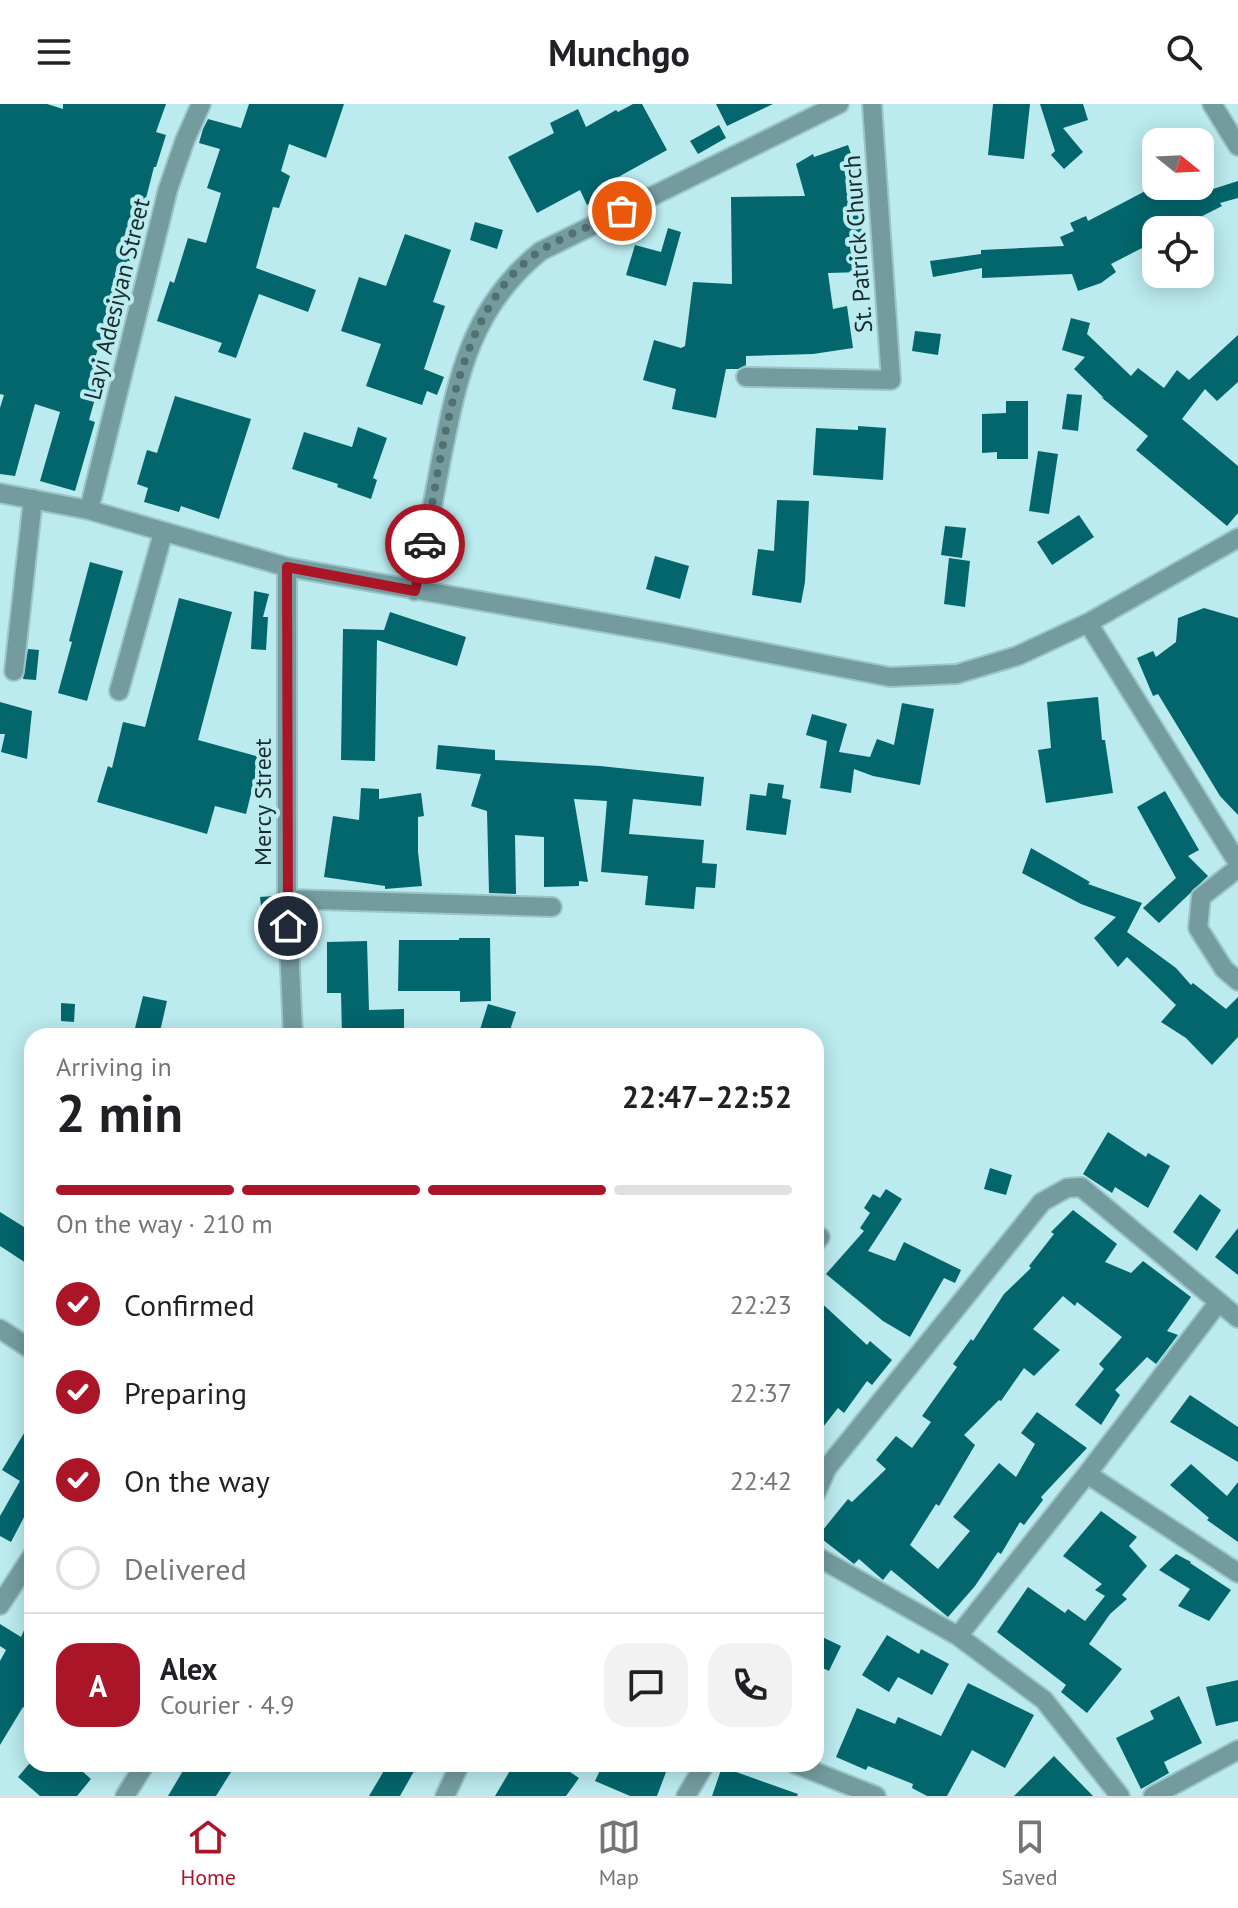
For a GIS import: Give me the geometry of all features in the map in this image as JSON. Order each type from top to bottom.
[{"type":"street","name":"Layi Adesiyan Street","points":[[89,510],[168,189],[201,104]]},
{"type":"street","points":[[415,591],[456,383],[469,347],[503,288],[523,265],[541,251],[839,104]]},
{"type":"street","name":"St. Patrick Church","points":[[746,377],[891,380],[872,104]]},
{"type":"street","points":[[1212,104],[1238,146]]},
{"type":"street","points":[[0,493],[89,510],[287,567],[669,634],[890,677],[957,674],[1017,656],[1088,623],[1238,538]]},
{"type":"street","points":[[14,671],[33,499]]},
{"type":"street","points":[[119,691],[163,533]]},
{"type":"street","name":"Mercy Street","points":[[287,567],[287,899],[293,1028]]},
{"type":"street","points":[[1088,623],[1238,866],[1201,897],[1198,928],[1224,969],[1238,981]]},
{"type":"street","points":[[287,899],[552,907]]},
{"type":"street","points":[[824,1475],[1042,1202],[1067,1188],[1081,1187],[1238,1318]]},
{"type":"street","points":[[958,1636],[1218,1303]]},
{"type":"street","points":[[0,1329],[24,1345]]},
{"type":"street","points":[[1087,1474],[1238,1573]]},
{"type":"street","points":[[824,1561],[958,1636],[1044,1700],[1120,1796]]},
{"type":"street","points":[[0,1605],[24,1568]]},
{"type":"street","points":[[1153,1796],[1238,1750]]},
{"type":"street","points":[[125,1796],[140,1772]]},
{"type":"street","points":[[445,1796],[456,1772]]},
{"type":"street","points":[[686,1796],[700,1772]]},
{"type":"street","points":[[815,1772],[876,1796]]},
{"type":"building","points":[[0,104],[47,104],[63,109],[63,104],[166,104],[156,132],[166,135],[154,167],[130,261],[127,261],[93,364],[104,367],[89,420],[95,422],[75,491],[40,481],[60,412],[35,404],[15,476],[0,474],[0,408],[4,395],[0,394]]},
{"type":"building","points":[[249,104],[344,104],[326,158],[289,144],[281,171],[290,176],[279,208],[273,207],[256,268],[316,290],[308,312],[259,294],[236,358],[218,352],[222,343],[157,321],[170,281],[174,283],[188,238],[206,243],[221,193],[207,188],[220,149],[199,143],[203,129],[208,119],[241,128]]},
{"type":"building","points":[[633,104],[642,104],[667,150],[611,181],[616,192],[587,205],[580,190],[537,213],[508,157],[554,133],[550,123],[578,109],[586,127]]},
{"type":"building","points":[[716,104],[773,104],[727,126]]},
{"type":"building","points":[[993,104],[1030,104],[1024,159],[988,155]]},
{"type":"building","points":[[1040,104],[1083,104],[1088,120],[1063,128],[1083,152],[1064,169],[1051,155],[1055,151]]},
{"type":"building","points":[[719,125],[726,138],[698,154],[690,141]]},
{"type":"building","points":[[848,145],[860,179],[856,181],[861,195],[862,272],[828,273],[833,309],[847,306],[853,348],[813,354],[746,356],[746,365],[726,369],[716,418],[672,409],[676,389],[643,380],[654,340],[681,348],[685,346],[693,282],[732,284],[731,197],[805,196],[796,164],[813,154],[814,157]]},
{"type":"building","points":[[1238,181],[1238,198],[1220,203],[1222,206],[1202,216],[1142,216],[1142,248],[1111,264],[1116,272],[1101,283],[1078,291],[1072,274],[982,278],[982,268],[933,277],[930,261],[981,254],[981,250],[1064,246],[1060,237],[1074,231],[1070,223],[1086,216],[1088,221],[1142,193],[1142,200],[1214,200],[1214,189]]},
{"type":"building","points":[[475,222],[503,230],[497,249],[470,240]]},
{"type":"building","points":[[668,228],[681,232],[666,286],[626,275],[635,245],[661,252]]},
{"type":"building","points":[[405,234],[451,250],[433,302],[445,306],[424,369],[444,377],[437,395],[427,391],[422,405],[366,386],[381,344],[341,331],[359,277],[386,286]]},
{"type":"building","points":[[1071,318],[1090,323],[1087,334],[1131,376],[1138,368],[1164,388],[1177,370],[1189,380],[1238,335],[1238,382],[1217,401],[1205,389],[1182,419],[1238,466],[1238,513],[1227,526],[1136,450],[1148,436],[1101,397],[1104,398],[1074,369],[1085,357],[1062,350]]},
{"type":"building","points":[[915,331],[941,334],[938,355],[912,351]]},
{"type":"building","points":[[1067,394],[1082,395],[1078,431],[1062,429]]},
{"type":"building","points":[[175,396],[251,419],[219,519],[181,506],[179,512],[144,502],[148,488],[137,484],[147,450],[157,453]]},
{"type":"building","points":[[1006,401],[1028,401],[1028,459],[997,459],[997,452],[982,453],[982,414],[1006,413]]},
{"type":"building","points":[[858,426],[886,428],[883,480],[813,475],[816,428],[858,430]]},
{"type":"building","points":[[358,427],[387,438],[373,478],[377,480],[371,499],[292,469],[304,432],[352,447]]},
{"type":"building","points":[[1038,451],[1058,454],[1049,514],[1029,511]]},
{"type":"building","points":[[777,500],[809,501],[801,603],[752,595],[758,549],[774,551]]},
{"type":"building","points":[[1079,515],[1094,537],[1052,565],[1037,542]]},
{"type":"building","points":[[945,526],[966,528],[962,558],[941,555]]},
{"type":"building","points":[[655,556],[689,566],[680,599],[646,589]]},
{"type":"building","points":[[949,558],[970,561],[965,607],[944,604]]},
{"type":"building","points":[[90,562],[123,571],[87,701],[58,693]]},
{"type":"building","points":[[254,591],[269,594],[263,617],[268,617],[266,650],[251,649]]},
{"type":"building","points":[[179,598],[232,612],[198,740],[260,757],[246,814],[215,806],[207,834],[97,802],[108,766],[112,768],[123,722],[145,727]]},
{"type":"building","points":[[1204,608],[1238,618],[1238,815],[1220,796],[1158,694],[1153,696],[1137,658],[1153,651],[1156,657],[1176,642],[1178,618]]},
{"type":"building","points":[[390,612],[466,637],[457,666],[377,640],[375,761],[341,760],[343,629],[384,630]]},
{"type":"building","points":[[28,649],[39,650],[36,680],[23,679]]},
{"type":"building","points":[[1098,697],[1102,740],[1105,740],[1113,793],[1046,803],[1038,750],[1051,748],[1047,702]]},
{"type":"building","points":[[0,702],[32,711],[27,759],[1,752],[5,734],[0,734]]},
{"type":"building","points":[[902,703],[934,709],[920,785],[854,769],[851,793],[820,788],[827,741],[806,735],[812,714],[847,724],[839,752],[870,757],[877,739],[894,745]]},
{"type":"building","points":[[438,745],[495,750],[495,760],[600,766],[704,777],[701,806],[633,799],[629,834],[704,840],[702,863],[717,864],[715,888],[696,887],[694,909],[645,905],[648,876],[601,872],[607,801],[574,799],[588,882],[579,881],[579,886],[544,887],[544,837],[515,835],[516,894],[489,893],[487,811],[471,806],[481,774],[436,769]]},
{"type":"building","points":[[768,783],[784,785],[782,798],[791,800],[786,835],[746,830],[750,794],[766,796]]},
{"type":"building","points":[[361,788],[379,789],[379,799],[421,793],[424,816],[418,817],[418,852],[422,886],[385,889],[385,886],[324,877],[333,816],[359,820]]},
{"type":"building","points":[[1165,791],[1199,850],[1188,856],[1208,876],[1159,923],[1143,908],[1176,878],[1137,807]]},
{"type":"building","points":[[1031,848],[1090,882],[1088,884],[1142,903],[1127,932],[1176,968],[1191,985],[1193,983],[1226,1009],[1238,997],[1238,1037],[1212,1065],[1186,1038],[1161,1022],[1176,1005],[1127,957],[1118,967],[1094,938],[1116,917],[1081,904],[1022,873]]},
{"type":"building","points":[[275,896],[276,913],[262,914],[260,897]]},
{"type":"building","points":[[490,938],[491,1001],[460,1002],[460,991],[398,991],[399,940]]},
{"type":"building","points":[[367,941],[369,1010],[404,1009],[404,1028],[342,1028],[341,993],[327,993],[327,942]]},
{"type":"building","points":[[143,996],[167,1001],[161,1028],[135,1028]]},
{"type":"building","points":[[61,1003],[75,1004],[74,1022],[61,1021]]},
{"type":"building","points":[[488,1004],[516,1012],[511,1028],[480,1028]]},
{"type":"building","points":[[1108,1132],[1146,1157],[1148,1153],[1170,1166],[1148,1208],[1115,1187],[1112,1193],[1083,1174]]},
{"type":"building","points":[[990,1168],[1012,1175],[1006,1195],[984,1189]]},
{"type":"building","points":[[886,1189],[902,1199],[868,1251],[895,1261],[904,1242],[961,1270],[955,1283],[944,1278],[910,1337],[883,1321],[826,1274],[864,1231],[860,1228],[870,1213],[864,1208],[873,1194],[880,1198]]},
{"type":"building","points":[[1200,1194],[1221,1210],[1197,1251],[1173,1232]]},
{"type":"building","points":[[1073,1210],[1117,1244],[1105,1262],[1131,1273],[1143,1261],[1191,1297],[1167,1331],[1178,1335],[1156,1364],[1147,1357],[1115,1390],[1120,1395],[1101,1425],[1075,1405],[1104,1369],[1099,1364],[1122,1337],[1077,1302],[1075,1306],[1063,1296],[1033,1329],[1060,1350],[1034,1376],[1024,1368],[1001,1401],[964,1435],[975,1445],[939,1506],[936,1504],[910,1545],[938,1569],[970,1531],[953,1517],[999,1463],[1016,1477],[1035,1444],[1021,1433],[1037,1412],[1087,1448],[1041,1497],[1043,1500],[1024,1525],[1020,1522],[1001,1554],[998,1552],[975,1586],[948,1617],[891,1570],[883,1580],[859,1559],[854,1564],[824,1541],[824,1529],[848,1499],[852,1502],[886,1469],[876,1460],[896,1436],[912,1448],[931,1422],[922,1416],[957,1367],[953,1364],[971,1339],[973,1341],[1004,1294],[1031,1268],[1029,1266],[1054,1234],[1051,1232]]},
{"type":"building","points":[[0,1212],[24,1227],[24,1262],[0,1246]]},
{"type":"building","points":[[1238,1228],[1238,1275],[1215,1257]]},
{"type":"building","points":[[824,1305],[867,1345],[870,1341],[892,1360],[872,1385],[867,1381],[844,1413],[838,1408],[824,1426]]},
{"type":"building","points":[[1190,1395],[1238,1427],[1238,1462],[1170,1422]]},
{"type":"building","points":[[24,1433],[24,1517],[11,1542],[0,1536],[0,1516],[20,1481],[2,1470]]},
{"type":"building","points":[[1191,1464],[1227,1496],[1238,1482],[1238,1542],[1207,1520],[1209,1518],[1170,1485]]},
{"type":"building","points":[[1101,1511],[1137,1537],[1129,1546],[1147,1566],[1122,1595],[1127,1599],[1110,1614],[1089,1644],[1122,1669],[1087,1713],[1061,1692],[1066,1685],[997,1632],[1028,1587],[1065,1613],[1068,1609],[1085,1621],[1105,1596],[1095,1590],[1102,1584],[1063,1556]]},
{"type":"building","points":[[1176,1554],[1231,1590],[1209,1621],[1178,1606],[1190,1589],[1159,1570]]},
{"type":"building","points":[[0,1624],[21,1637],[24,1630],[24,1708],[0,1745],[0,1661],[6,1650],[0,1646]]},
{"type":"building","points":[[887,1635],[919,1654],[921,1649],[949,1664],[932,1695],[898,1677],[889,1692],[862,1675]]},
{"type":"building","points":[[824,1638],[841,1646],[829,1671],[824,1669]]},
{"type":"building","points":[[1238,1680],[1238,1721],[1216,1726],[1206,1687]]},
{"type":"building","points":[[968,1683],[1034,1715],[1005,1768],[972,1750],[947,1796],[927,1796],[912,1788],[913,1784],[836,1757],[857,1708],[895,1724],[898,1717],[941,1736]]},
{"type":"building","points":[[1179,1696],[1202,1743],[1164,1762],[1169,1773],[1141,1789],[1116,1738],[1154,1719],[1150,1711]]},
{"type":"building","points":[[1054,1756],[1093,1796],[1014,1796]]},
{"type":"building","points":[[24,1770],[83,1772],[91,1779],[77,1796],[40,1796],[18,1777]]},
{"type":"building","points":[[182,1772],[231,1772],[216,1796],[168,1796]]},
{"type":"building","points":[[383,1772],[414,1772],[400,1796],[369,1796]]},
{"type":"building","points":[[509,1772],[570,1772],[579,1778],[566,1796],[495,1796]]},
{"type":"building","points":[[599,1772],[666,1772],[657,1796],[630,1796],[595,1781]]},
{"type":"building","points":[[720,1772],[736,1772],[798,1794],[797,1796],[712,1796]]},
{"type":"way so far","points":[[425,544],[456,383],[469,347],[488,311],[523,265],[541,251],[622,211]]},
{"type":"route","points":[[288,926],[287,567],[415,591],[425,544]]}]
